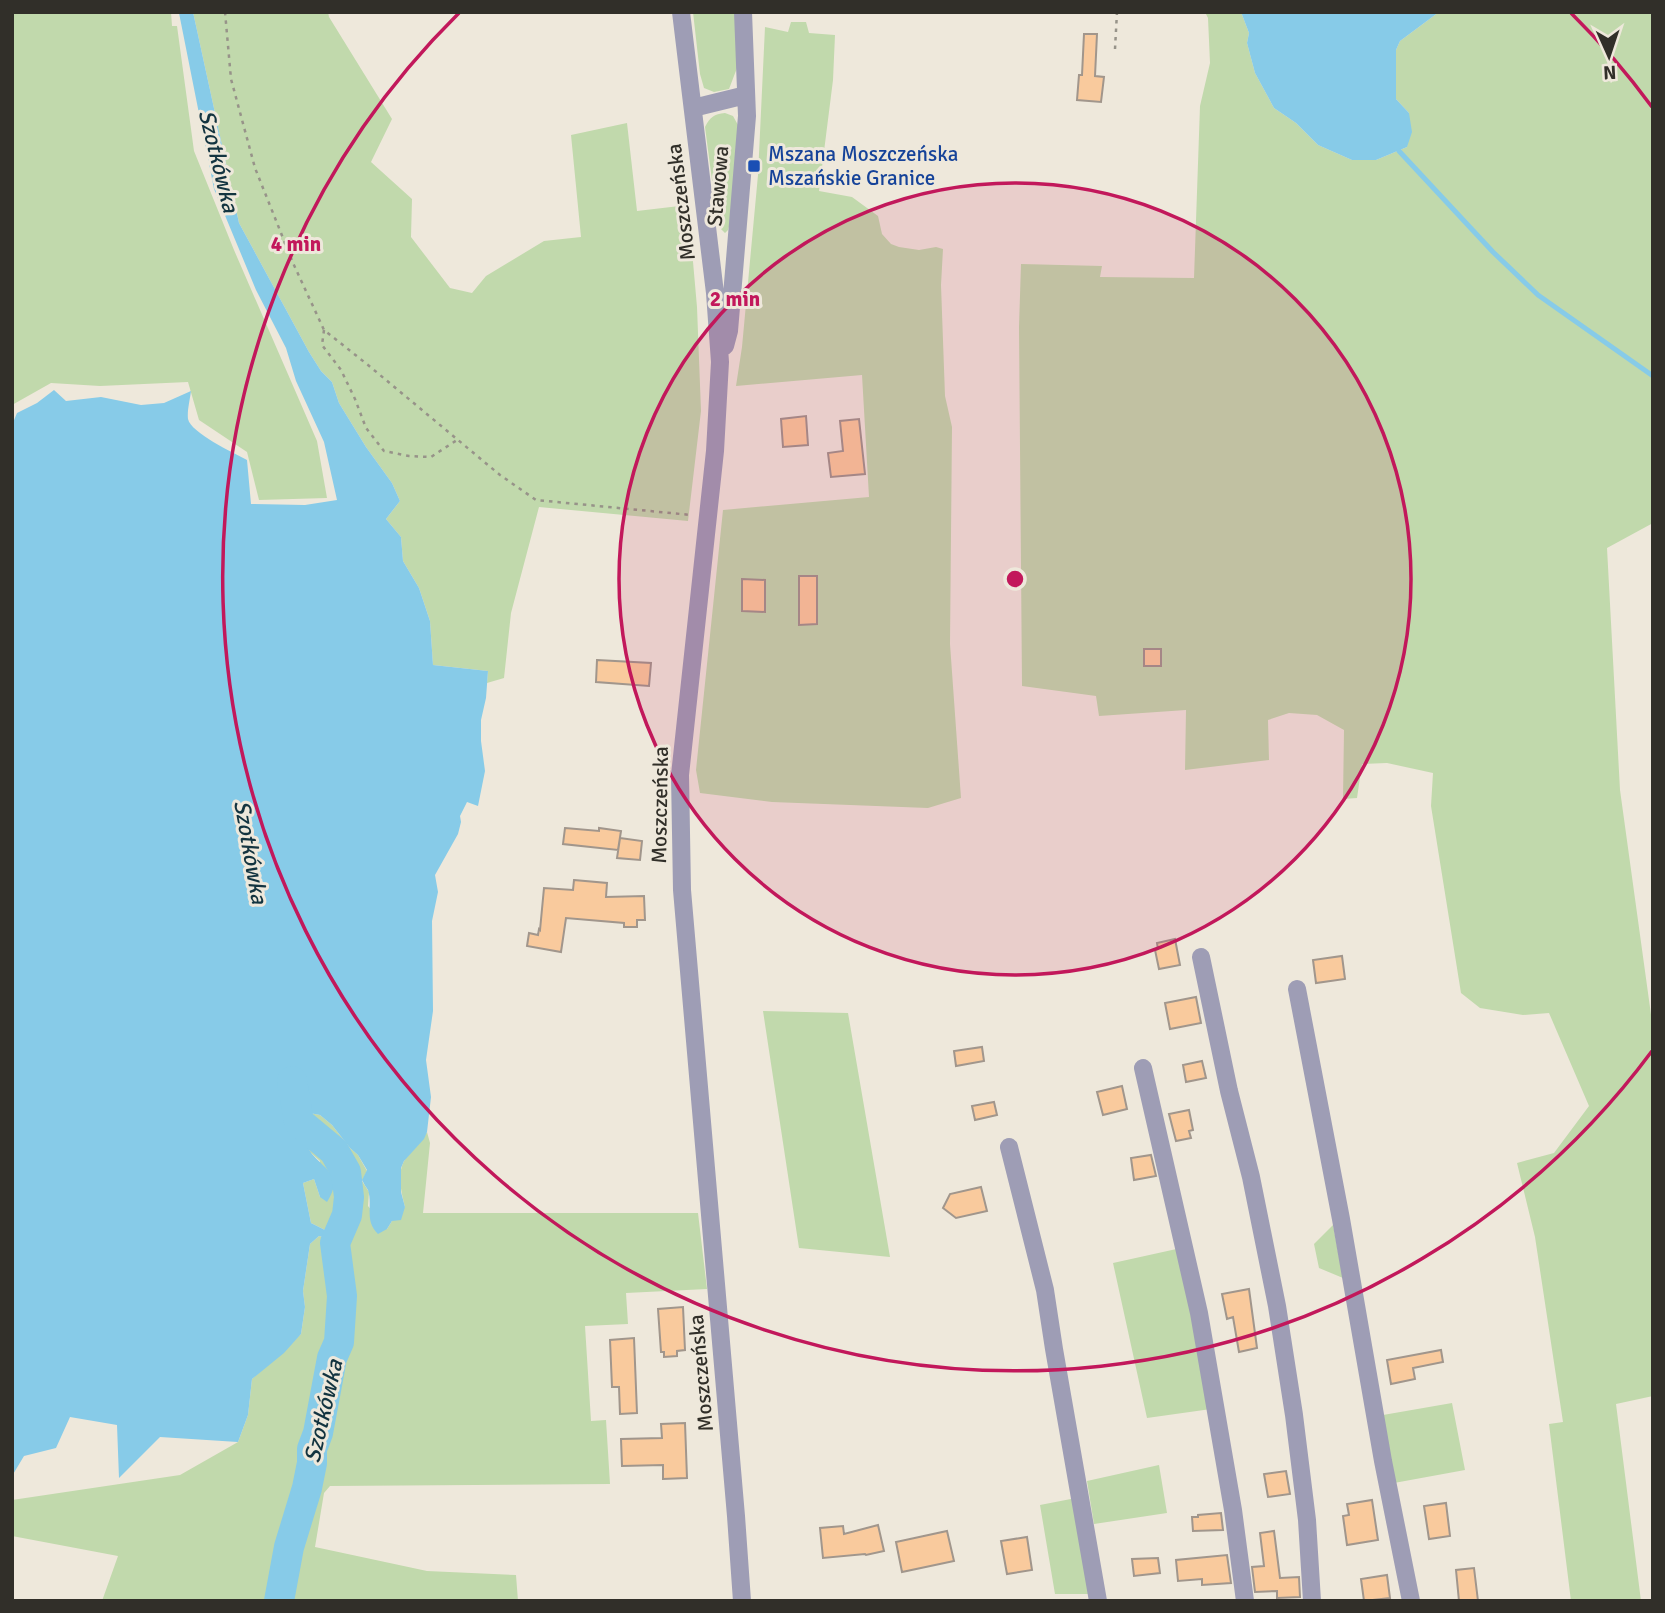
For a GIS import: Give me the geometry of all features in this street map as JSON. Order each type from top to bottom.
[{"type":"street","name":"Moszczeńska","points":[[681,12],[715,293],[720,362],[715,451],[680,775],[682,890],[742,1601]]},
{"type":"street","name":"Stawowa","points":[[720,362],[729,331],[747,116],[743,12]]},
{"type":"street","points":[[693,108],[747,95]]},
{"type":"street","points":[[1201,957],[1277,1306],[1307,1520],[1312,1601]]},
{"type":"street","points":[[1297,989],[1410,1601]]},
{"type":"street","points":[[1143,1068],[1199,1313],[1233,1510],[1245,1601]]},
{"type":"street","points":[[1009,1147],[1045,1290],[1098,1601]]},
{"type":"path","points":[[225,12],[231,79],[255,168],[293,263],[324,330],[500,475],[536,500],[708,516]]},
{"type":"path","points":[[1115,49],[1117,12]]},
{"type":"path","points":[[324,330],[322,345],[341,370],[366,428],[384,451],[431,457],[457,440]]},
{"type":"green space","points":[[12,12],[171,12],[172,26],[177,26],[194,151],[317,441],[327,498],[259,500],[247,452],[199,420],[188,382],[100,386],[51,383],[12,405]]},
{"type":"green space","points":[[193,12],[328,12],[392,119],[371,162],[412,199],[411,237],[450,288],[472,293],[486,276],[544,241],[581,237],[571,135],[627,123],[637,211],[688,205],[697,307],[701,411],[688,521],[539,507],[511,613],[504,678],[487,683],[488,671],[433,665],[430,621],[419,588],[403,561],[401,537],[386,519],[400,501],[392,483],[339,403],[332,382],[309,352],[239,223]]},
{"type":"green space","points":[[693,12],[735,12],[737,68],[729,89],[714,92],[704,88]]},
{"type":"green space","points":[[1205,12],[1241,12],[1249,33],[1247,43],[1255,73],[1274,108],[1296,123],[1318,145],[1352,160],[1376,160],[1407,147],[1409,113],[1396,99],[1396,50],[1400,41],[1439,12],[1653,12],[1653,523],[1607,548],[1620,790],[1653,1029],[1653,1396],[1616,1404],[1641,1601],[1571,1601],[1549,1424],[1563,1422],[1535,1237],[1517,1163],[1554,1153],[1589,1106],[1549,1013],[1523,1015],[1480,1008],[1461,993],[1431,806],[1433,773],[1387,763],[1362,764],[1357,798],[1343,799],[1344,730],[1317,715],[1289,713],[1268,720],[1269,760],[1185,770],[1186,710],[1099,716],[1096,696],[1022,686],[1019,327],[1021,264],[1102,266],[1100,277],[1194,278],[1200,106],[1210,63],[1208,18]]},
{"type":"green space","points":[[791,22],[806,22],[809,33],[835,35],[833,80],[819,191],[852,197],[878,216],[882,234],[891,244],[919,250],[936,247],[943,249],[941,285],[945,396],[952,427],[950,644],[961,798],[928,808],[772,802],[700,793],[696,770],[723,510],[869,497],[862,375],[736,386],[758,175],[765,27],[788,32]]},
{"type":"green space","points":[[725,113],[733,116],[738,125],[731,219],[725,233],[718,226],[705,127],[713,117]]},
{"type":"green space","points":[[763,1011],[848,1013],[890,1257],[799,1248]]},
{"type":"green space","points":[[304,1112],[320,1115],[358,1155],[367,1171],[362,1181],[369,1192],[368,1206],[387,1229],[405,1207],[400,1182],[403,1163],[427,1132],[430,1143],[423,1213],[698,1213],[707,1289],[626,1293],[628,1324],[585,1326],[591,1421],[606,1420],[610,1484],[330,1486],[324,1493],[315,1547],[427,1571],[516,1575],[518,1601],[102,1601],[118,1556],[12,1536],[12,1500],[180,1475],[238,1442],[248,1415],[252,1379],[301,1334],[305,1307],[303,1291],[310,1244],[319,1236],[326,1238],[327,1231],[311,1223],[303,1183],[314,1179],[320,1197],[320,1161],[310,1152],[299,1122]]},
{"type":"green space","points":[[1333,1225],[1343,1278],[1319,1268],[1314,1244]]},
{"type":"green space","points":[[1181,1248],[1211,1409],[1147,1418],[1113,1263]]},
{"type":"green space","points":[[1452,1403],[1465,1470],[1394,1483],[1383,1415]]},
{"type":"green space","points":[[1159,1465],[1167,1513],[1094,1524],[1087,1481]]},
{"type":"green space","points":[[1076,1498],[1089,1594],[1055,1594],[1040,1505]]},
{"type":"water","points":[[193,12],[239,223],[309,352],[332,382],[339,403],[392,483],[400,501],[386,519],[401,537],[403,561],[419,588],[430,621],[433,665],[488,671],[481,720],[485,771],[478,806],[467,802],[460,816],[458,834],[435,875],[438,892],[432,921],[433,1011],[426,1060],[431,1097],[427,1132],[401,1168],[401,1192],[405,1207],[401,1220],[392,1221],[387,1229],[378,1234],[371,1224],[368,1190],[362,1180],[367,1170],[358,1155],[320,1115],[304,1112],[299,1122],[308,1147],[334,1180],[327,1202],[320,1197],[314,1179],[303,1183],[311,1223],[327,1231],[326,1238],[319,1236],[310,1244],[303,1291],[305,1307],[301,1334],[284,1353],[252,1379],[248,1415],[238,1442],[160,1437],[119,1478],[117,1425],[70,1417],[56,1448],[24,1456],[12,1476],[12,425],[17,413],[54,390],[66,401],[101,397],[141,405],[164,403],[191,391],[188,419],[191,424],[214,442],[247,460],[251,504],[305,505],[337,500],[324,442],[296,381],[286,348],[256,290],[214,189],[179,13]]},
{"type":"water","points":[[1241,12],[1439,12],[1400,41],[1396,50],[1396,99],[1409,113],[1412,132],[1407,147],[1376,160],[1352,160],[1318,145],[1296,123],[1274,108],[1255,73],[1247,43],[1249,33]]},
{"type":"building","points":[[1084,34],[1097,34],[1095,76],[1104,77],[1101,102],[1077,100],[1079,75],[1082,75]]},
{"type":"building","points":[[806,416],[808,445],[783,447],[781,419]]},
{"type":"building","points":[[859,419],[865,474],[831,477],[828,453],[843,451],[840,421]]},
{"type":"building","points":[[799,576],[817,576],[817,624],[799,625]]},
{"type":"building","points":[[742,579],[765,580],[765,612],[742,611]]},
{"type":"building","points":[[1144,649],[1161,649],[1161,666],[1144,666]]},
{"type":"building","points":[[597,660],[651,663],[649,686],[596,682]]},
{"type":"building","points":[[565,828],[621,831],[618,850],[563,844]]},
{"type":"building","points":[[620,838],[642,841],[640,860],[617,858]]},
{"type":"building","points":[[574,880],[607,883],[606,897],[644,896],[645,920],[637,920],[637,927],[624,927],[624,923],[566,918],[561,952],[527,946],[529,933],[538,935],[540,930],[544,888],[573,890]]},
{"type":"building","points":[[1175,939],[1180,965],[1159,969],[1155,950],[1158,949],[1157,943]]},
{"type":"building","points":[[1342,956],[1345,979],[1316,983],[1313,960]]},
{"type":"building","points":[[1196,997],[1201,1023],[1170,1029],[1165,1003]]},
{"type":"building","points":[[982,1047],[984,1061],[956,1066],[954,1051]]},
{"type":"building","points":[[1202,1061],[1206,1078],[1186,1082],[1183,1065]]},
{"type":"building","points":[[1122,1086],[1127,1109],[1103,1115],[1097,1092]]},
{"type":"building","points":[[994,1102],[997,1115],[975,1120],[972,1106]]},
{"type":"building","points":[[1189,1110],[1193,1130],[1189,1131],[1191,1138],[1176,1141],[1169,1114]]},
{"type":"building","points":[[1151,1155],[1156,1176],[1134,1180],[1131,1158]]},
{"type":"building","points":[[981,1187],[987,1211],[956,1218],[943,1208],[950,1194]]},
{"type":"building","points":[[1249,1289],[1257,1348],[1239,1352],[1233,1317],[1227,1319],[1222,1294]]},
{"type":"building","points":[[683,1307],[685,1350],[677,1351],[677,1356],[664,1357],[664,1352],[661,1352],[658,1309]]},
{"type":"building","points":[[634,1338],[637,1413],[620,1414],[619,1387],[612,1387],[610,1340]]},
{"type":"building","points":[[1441,1350],[1443,1362],[1413,1368],[1415,1379],[1391,1384],[1387,1360]]},
{"type":"building","points":[[685,1423],[687,1478],[663,1479],[663,1465],[622,1466],[621,1439],[662,1438],[661,1424]]},
{"type":"building","points":[[1286,1471],[1290,1494],[1268,1497],[1264,1474]]},
{"type":"building","points":[[1372,1500],[1378,1540],[1347,1545],[1343,1516],[1349,1515],[1347,1504]]},
{"type":"building","points":[[1446,1503],[1450,1536],[1429,1539],[1424,1506]]},
{"type":"building","points":[[1221,1513],[1223,1530],[1193,1531],[1192,1517]]},
{"type":"building","points":[[878,1525],[884,1551],[823,1558],[820,1528],[843,1526],[844,1534]]},
{"type":"building","points":[[947,1531],[954,1561],[902,1572],[896,1542]]},
{"type":"building","points":[[1274,1531],[1280,1578],[1299,1577],[1300,1597],[1277,1598],[1277,1591],[1255,1592],[1252,1567],[1264,1566],[1260,1533]]},
{"type":"building","points":[[1027,1537],[1032,1570],[1007,1574],[1001,1541]]},
{"type":"building","points":[[1227,1555],[1231,1583],[1202,1585],[1202,1579],[1178,1581],[1176,1560]]},
{"type":"building","points":[[1158,1558],[1160,1573],[1134,1576],[1132,1559]]},
{"type":"building","points":[[1474,1568],[1478,1601],[1459,1601],[1456,1570]]},
{"type":"building","points":[[1387,1575],[1390,1598],[1364,1601],[1361,1579]]},
{"type":"waterway","points":[[1399,151],[1493,252],[1538,295],[1653,376]]},
{"type":"waterway","name":"Szotkówka","points":[[279,1601],[289,1547],[307,1488],[312,1449],[318,1433],[332,1358],[339,1342],[342,1296],[335,1243],[347,1215],[349,1197],[346,1172],[334,1151],[299,1122],[292,1081]]},
{"type":"place","name":"Mszana Moszczeńska Mszańskie Granice","points":[[754,166]]}]
